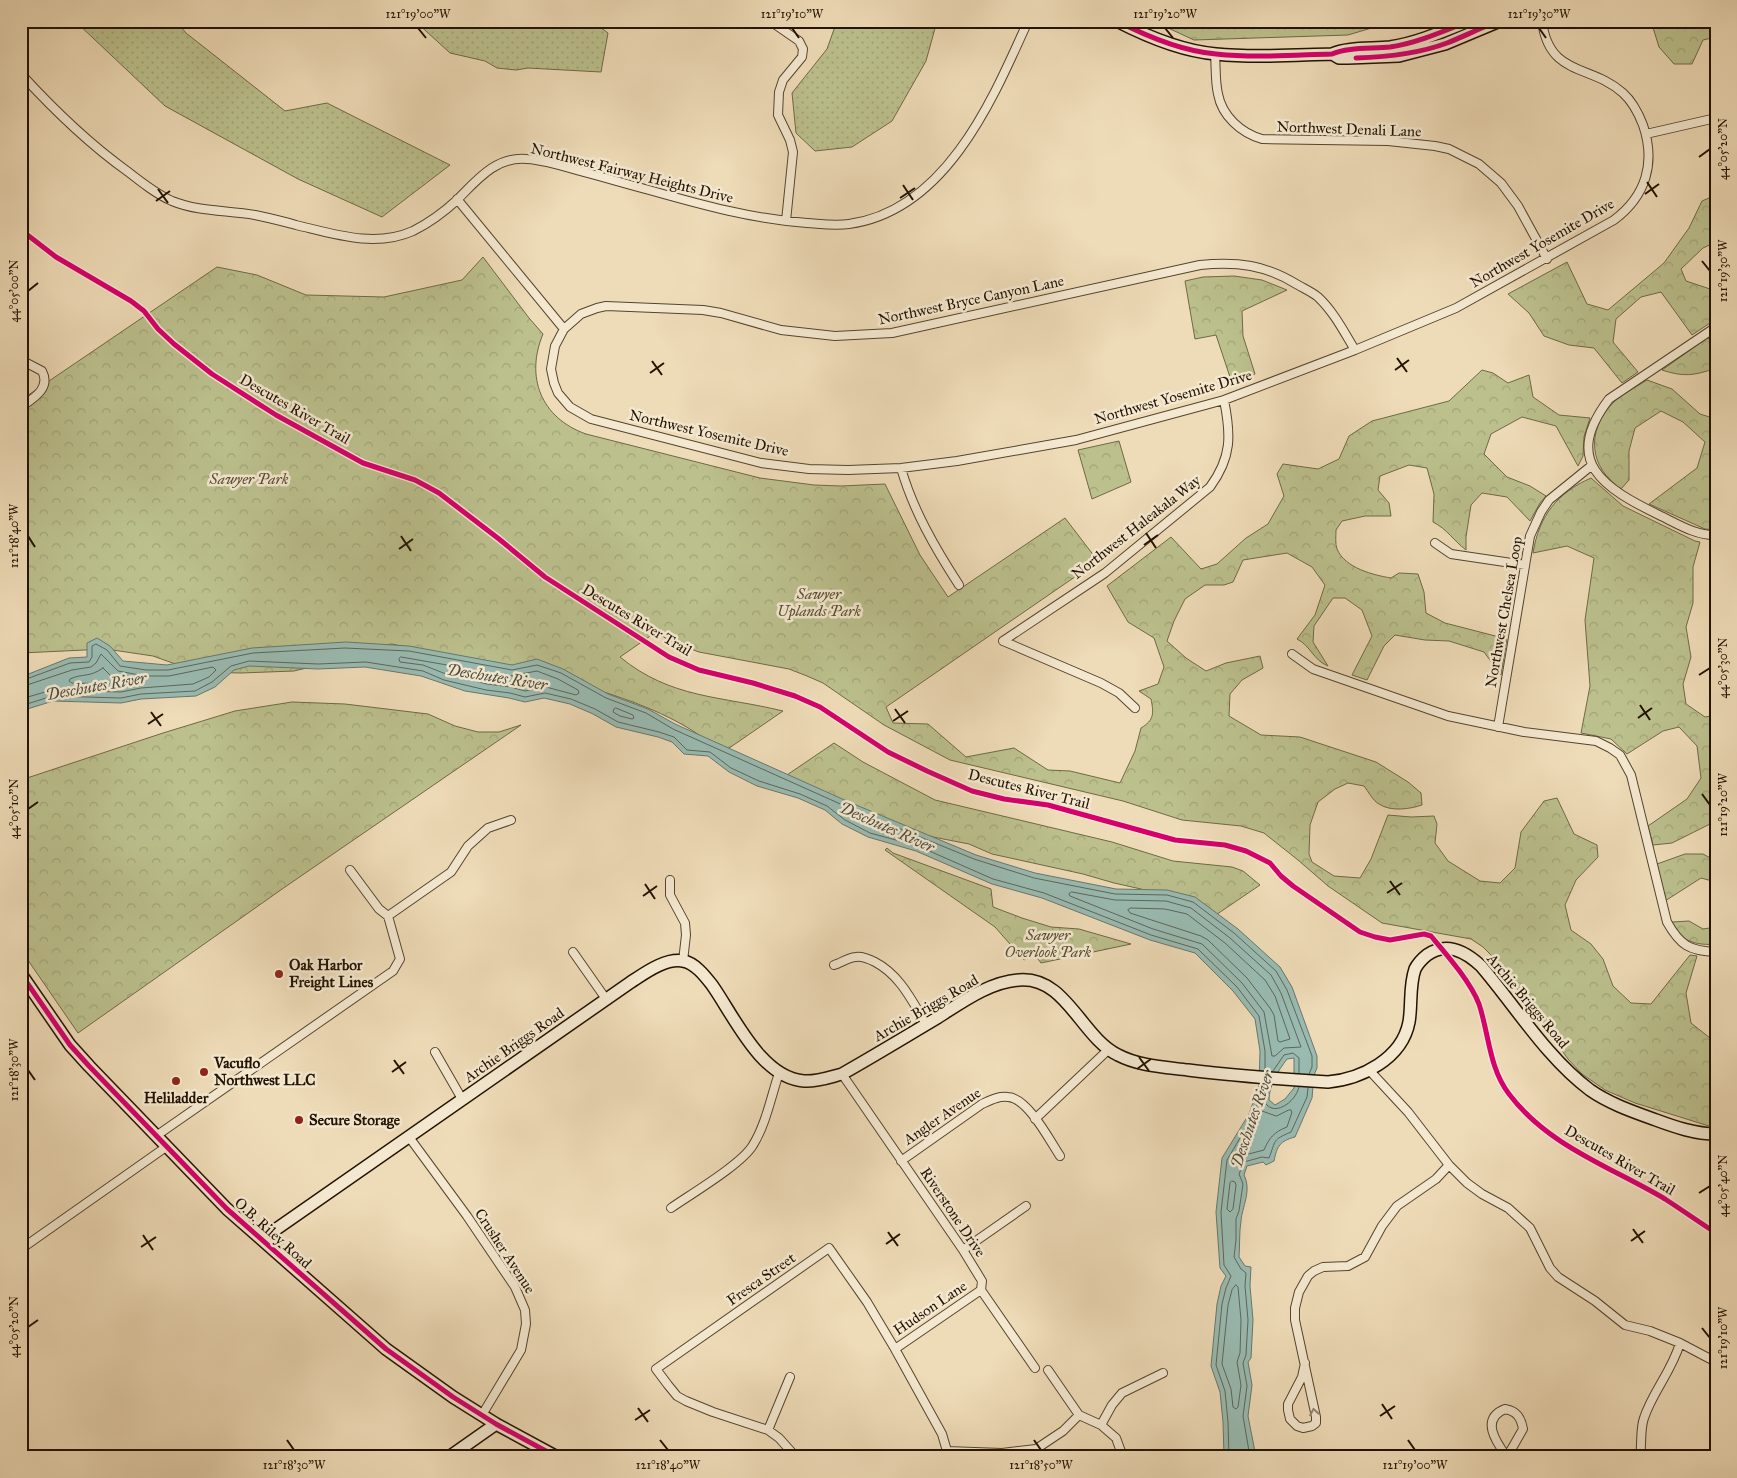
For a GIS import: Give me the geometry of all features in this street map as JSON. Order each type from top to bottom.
[{"type":"street","points":[[770,21],[799,41],[803,49],[802,57],[784,80],[778,92],[778,115],[790,140],[793,152],[786,221]]},
{"type":"street","name":"Northwest Fairway Heights Drive","points":[[21,74],[65,121],[103,154],[152,190],[173,201],[200,209],[254,215],[341,236],[367,239],[392,238],[406,234],[428,222],[457,200],[482,174],[494,166],[509,161],[527,159],[561,166],[717,209],[755,217],[836,225],[867,220],[896,208],[931,183],[944,170],[961,148],[983,113],[1004,74],[1028,21]]},
{"type":"street","points":[[1117,21],[1145,35],[1182,48],[1215,54],[1332,54],[1343,50],[1392,47],[1421,39],[1469,21]]},
{"type":"street","points":[[1332,54],[1339,58],[1398,56],[1445,44],[1500,21]]},
{"type":"street","name":"Northwest Yosemite Drive","points":[[564,329],[558,339],[552,358],[551,369],[558,393],[570,407],[591,419],[762,463],[808,469],[901,468],[957,462],[1076,440],[1224,400],[1355,350],[1456,308],[1614,220],[1631,205],[1643,184],[1648,169],[1649,155],[1646,134],[1636,107],[1624,94],[1604,79],[1570,67],[1558,57],[1547,42],[1542,21]]},
{"type":"street","name":"Northwest Denali Lane","points":[[1215,54],[1220,100],[1233,122],[1246,132],[1257,138],[1268,140],[1388,141],[1449,149],[1479,164],[1501,183],[1518,206],[1546,259]]},
{"type":"street","points":[[1646,134],[1716,118]]},
{"type":"street","points":[[457,200],[564,329]]},
{"type":"street","name":"Northwest Bryce Canyon Lane","points":[[564,329],[581,314],[606,306],[703,310],[721,313],[781,330],[835,336],[892,333],[1200,265],[1220,263],[1252,265],[1286,278],[1316,296],[1338,322],[1355,350]]},
{"type":"street","points":[[1716,327],[1609,399],[1596,416],[1590,434],[1589,448],[1591,466],[1609,487],[1625,498],[1699,534],[1716,535]]},
{"type":"street","points":[[21,360],[42,371],[44,383],[41,391],[21,407]]},
{"type":"street","name":"Northwest Haleakala Way","points":[[1135,708],[1119,693],[1101,683],[1003,641],[1105,572],[1210,487],[1220,470],[1229,442],[1229,427],[1224,400]]},
{"type":"street","name":"Northwest Chelsea Loop","points":[[1498,727],[1530,536],[1540,512],[1556,493],[1591,466]]},
{"type":"street","points":[[901,468],[906,484],[933,544],[959,585]]},
{"type":"street","points":[[1434,543],[1451,554],[1526,565]]},
{"type":"street","points":[[1292,654],[1313,669],[1438,713],[1524,732],[1596,741],[1620,755],[1631,775],[1667,922],[1672,931],[1695,951],[1716,952]]},
{"type":"street","points":[[388,916],[451,872],[468,846],[488,828],[511,820]]},
{"type":"street","points":[[156,1136],[394,971],[400,959],[388,916],[378,910],[350,870]]},
{"type":"street","points":[[670,880],[670,895],[685,923],[684,960]]},
{"type":"street","name":"Archie Briggs Road","points":[[262,1239],[606,999],[654,968],[667,962],[684,960],[695,966],[705,976],[761,1056],[779,1073],[804,1081],[819,1080],[842,1074],[979,993],[1003,982],[1020,980],[1040,982],[1054,991],[1108,1050],[1130,1060],[1152,1066],[1328,1082],[1341,1081],[1370,1071],[1392,1053],[1406,1031],[1416,967],[1430,953],[1441,948],[1453,948],[1467,954],[1482,966],[1548,1049],[1568,1071],[1590,1090],[1604,1099],[1634,1112],[1687,1130],[1716,1134]]},
{"type":"street","points":[[573,952],[606,999]]},
{"type":"street","points":[[834,965],[856,957],[867,958],[879,964],[892,973],[902,984],[926,1024]]},
{"type":"street","name":"O.B. Riley Road","points":[[21,974],[70,1045],[227,1209],[386,1349],[482,1416],[557,1457]]},
{"type":"street","points":[[1035,1119],[1108,1050]]},
{"type":"street","points":[[435,1052],[462,1099]]},
{"type":"street","points":[[1370,1071],[1408,1112],[1449,1165],[1466,1183],[1508,1208],[1530,1228],[1550,1268],[1558,1278],[1595,1301],[1625,1325],[1680,1343],[1716,1362]]},
{"type":"street","points":[[671,1208],[739,1161],[752,1147],[760,1130],[779,1073]]},
{"type":"street","name":"Riverstone Drive","points":[[842,1074],[963,1250],[982,1281],[981,1290],[1035,1368]]},
{"type":"street","name":"Angler Avenue","points":[[901,1161],[982,1104],[995,1098],[1009,1096],[1021,1102],[1060,1156]]},
{"type":"street","name":"Crusher Avenue","points":[[409,1136],[467,1216],[515,1287],[525,1310],[526,1324],[522,1350],[482,1416]]},
{"type":"street","points":[[21,1249],[166,1147]]},
{"type":"street","points":[[1305,1363],[1302,1377],[1288,1404],[1290,1418],[1296,1426],[1303,1428],[1316,1423],[1316,1417],[1305,1363],[1296,1320],[1295,1308],[1299,1292],[1308,1276],[1314,1271],[1323,1267],[1348,1266],[1365,1257],[1382,1226],[1397,1206],[1436,1179],[1449,1165]]},
{"type":"street","points":[[963,1250],[1026,1206]]},
{"type":"street","name":"Fresca Street","points":[[796,1457],[780,1438],[768,1430],[712,1412],[686,1401],[672,1390],[656,1369],[829,1248],[867,1302],[895,1349],[942,1434],[946,1454]]},
{"type":"street","name":"Hudson Lane","points":[[895,1349],[981,1290]]},
{"type":"street","points":[[1640,1457],[1643,1420],[1650,1402],[1675,1361],[1680,1343]]},
{"type":"street","points":[[1048,1370],[1079,1415],[1101,1425],[1116,1438],[1122,1457]]},
{"type":"street","points":[[1101,1425],[1112,1405],[1122,1393],[1163,1373]]},
{"type":"street","points":[[768,1430],[790,1377]]},
{"type":"street","points":[[1505,1409],[1511,1410],[1518,1415],[1523,1429],[1507,1457],[1492,1432],[1491,1426],[1492,1418],[1498,1412],[1505,1409]]},
{"type":"street","points":[[946,1454],[1002,1453],[1036,1449],[1063,1431],[1079,1415]]},
{"type":"street","points":[[449,1457],[496,1424]]},
{"type":"green space","points":[[75,21],[176,21],[186,33],[285,111],[327,103],[450,165],[382,217],[298,179],[165,106]]},
{"type":"green space","points":[[415,21],[592,21],[608,33],[601,72],[528,68],[516,70],[497,68],[485,61],[450,53]]},
{"type":"green space","points":[[837,21],[937,21],[926,61],[892,121],[852,147],[815,151],[796,133],[792,93],[827,49]]},
{"type":"green space","points":[[1153,21],[1395,21],[1348,35],[1194,40]]},
{"type":"green space","points":[[1651,21],[1716,21],[1716,37],[1703,40],[1692,64],[1674,64],[1659,47]]},
{"type":"green space","points":[[1716,195],[1716,242],[1703,248],[1681,269],[1686,281],[1716,291],[1716,319],[1692,335],[1661,292],[1641,297],[1616,319],[1613,342],[1638,372],[1622,383],[1594,348],[1569,345],[1544,336],[1529,313],[1508,294],[1567,262],[1587,304],[1608,310],[1664,263],[1689,228],[1702,201]]},
{"type":"green space","points":[[483,257],[543,334],[536,366],[541,394],[548,407],[570,427],[586,434],[760,478],[814,485],[885,484],[920,555],[948,597],[1065,518],[1098,561],[886,707],[893,723],[928,724],[966,757],[1014,748],[1048,770],[1070,771],[1120,783],[1135,751],[1141,728],[1152,716],[1151,699],[1139,691],[1158,684],[1164,667],[1154,638],[1128,622],[1107,586],[1171,537],[1201,569],[1217,564],[1246,538],[1268,524],[1284,496],[1277,474],[1283,464],[1318,469],[1339,459],[1349,436],[1372,421],[1449,401],[1482,370],[1493,373],[1508,383],[1529,375],[1533,397],[1559,415],[1590,418],[1584,437],[1583,456],[1578,466],[1556,426],[1522,417],[1491,434],[1484,454],[1507,477],[1530,486],[1546,496],[1530,521],[1507,497],[1482,493],[1471,505],[1466,550],[1433,522],[1434,494],[1427,468],[1409,465],[1380,476],[1378,490],[1389,503],[1391,516],[1365,516],[1342,521],[1336,530],[1337,549],[1341,556],[1360,570],[1391,578],[1399,573],[1418,574],[1424,592],[1426,613],[1445,623],[1507,639],[1501,675],[1484,652],[1449,641],[1425,640],[1395,635],[1384,646],[1367,680],[1352,675],[1372,636],[1362,610],[1345,598],[1333,598],[1314,626],[1313,642],[1328,666],[1315,657],[1306,645],[1297,639],[1315,615],[1325,585],[1312,567],[1287,553],[1243,560],[1233,582],[1224,585],[1205,585],[1185,599],[1167,641],[1186,658],[1206,671],[1226,663],[1260,656],[1263,668],[1242,680],[1230,694],[1229,716],[1261,735],[1300,737],[1376,762],[1408,782],[1421,793],[1422,805],[1406,809],[1395,809],[1384,807],[1377,803],[1364,786],[1348,783],[1335,789],[1318,802],[1310,825],[1309,854],[1312,862],[1334,876],[1360,878],[1371,859],[1388,815],[1434,816],[1437,824],[1435,843],[1448,861],[1480,881],[1500,883],[1515,868],[1521,832],[1544,801],[1557,798],[1574,834],[1597,845],[1598,857],[1576,880],[1565,905],[1571,930],[1591,944],[1603,959],[1613,986],[1631,1003],[1651,1004],[1690,955],[1697,956],[1686,993],[1691,1023],[1710,1038],[1716,1036],[1716,1125],[1709,1126],[1635,1103],[1605,1090],[1582,1074],[1568,1059],[1496,960],[1483,947],[1471,939],[1382,923],[1328,886],[1264,833],[1241,826],[1182,820],[1123,801],[950,760],[884,725],[823,683],[789,669],[699,652],[670,641],[656,632],[620,657],[639,671],[678,689],[783,711],[722,753],[696,733],[668,717],[607,693],[392,644],[366,647],[336,661],[294,671],[241,673],[198,672],[153,656],[106,649],[21,653],[21,400],[217,267],[257,275],[306,295],[384,297],[462,280]]},
{"type":"green space","points":[[1234,276],[1262,280],[1287,290],[1242,311],[1243,336],[1255,374],[1232,383],[1216,335],[1195,339],[1185,281],[1203,277]]},
{"type":"green space","points":[[1707,338],[1716,342],[1716,368],[1689,375],[1662,370]]},
{"type":"green space","points":[[1647,380],[1672,389],[1700,414],[1716,419],[1716,530],[1705,529],[1649,504],[1697,468],[1705,442],[1683,422],[1661,411],[1635,428],[1629,451],[1629,480],[1621,489],[1610,480],[1597,460],[1595,437],[1604,415],[1620,397]]},
{"type":"green space","points":[[1119,441],[1131,482],[1092,499],[1078,450]]},
{"type":"green space","points":[[1591,478],[1623,506],[1700,542],[1693,567],[1693,603],[1686,627],[1691,657],[1683,684],[1686,704],[1705,717],[1716,715],[1716,821],[1672,843],[1653,845],[1648,826],[1687,799],[1701,778],[1697,746],[1679,727],[1663,731],[1627,754],[1611,739],[1581,733],[1590,686],[1585,620],[1594,558],[1567,546],[1533,553],[1540,528],[1551,507],[1568,491]]},
{"type":"green space","points":[[292,702],[345,704],[428,714],[455,726],[478,732],[499,732],[521,725],[285,887],[78,1033],[21,950],[21,780],[235,711]]},
{"type":"green space","points":[[834,743],[863,762],[935,800],[1112,842],[1173,861],[1232,867],[1243,871],[1260,885],[1204,923],[1167,899],[1141,889],[992,854],[969,844],[928,836],[784,777]]},
{"type":"green space","name":"Sawyer Overlook Park","points":[[887,848],[893,853],[991,889],[993,907],[1051,927],[1079,929],[1131,944],[1041,963],[1034,954],[1024,960],[995,927],[885,850]]},
{"type":"green space","points":[[1685,854],[1703,854],[1716,861],[1716,882],[1701,878],[1665,901],[1657,864]]},
{"type":"green space","points":[[1689,921],[1703,929],[1716,927],[1716,944],[1696,943],[1684,938],[1679,934],[1672,922]]},
{"type":"water","name":"Deschutes River","points":[[97,638],[110,646],[123,661],[167,665],[252,648],[346,642],[409,646],[512,665],[537,659],[563,669],[608,694],[648,709],[675,724],[849,802],[976,855],[1035,873],[1116,889],[1167,890],[1195,897],[1238,929],[1280,967],[1292,987],[1317,1056],[1312,1098],[1295,1137],[1286,1140],[1280,1145],[1276,1151],[1274,1161],[1266,1165],[1263,1162],[1247,1166],[1244,1175],[1247,1193],[1240,1225],[1239,1257],[1245,1266],[1251,1267],[1250,1286],[1253,1320],[1251,1358],[1248,1362],[1252,1385],[1248,1416],[1256,1457],[1224,1457],[1220,1392],[1211,1366],[1217,1304],[1221,1286],[1226,1276],[1220,1268],[1216,1212],[1222,1158],[1249,1114],[1259,1086],[1260,1051],[1255,1019],[1233,991],[1195,953],[1150,940],[1042,898],[992,884],[916,851],[868,837],[842,824],[825,810],[798,798],[757,786],[729,772],[708,756],[684,754],[672,742],[616,727],[570,704],[544,698],[525,702],[465,691],[421,676],[365,667],[318,669],[249,666],[234,670],[215,687],[196,696],[141,699],[121,703],[53,701],[21,711],[21,677],[69,658],[87,657],[87,643]],"holes":[[[1294,1058],[1294,1088],[1285,1099],[1275,1105],[1269,1100],[1272,1084],[1277,1073],[1287,1059]]]},
{"type":"cycle path","points":[[1117,21],[1153,38],[1190,50],[1216,54],[1259,56],[1332,54],[1352,49],[1390,47],[1420,40],[1469,21]]},
{"type":"cycle path","points":[[1356,58],[1391,56],[1425,50],[1500,21]]},
{"type":"cycle path","name":"Descutes River Trail","points":[[21,230],[56,257],[131,301],[144,311],[158,329],[174,344],[212,374],[276,415],[363,463],[415,480],[439,493],[545,577],[669,657],[699,670],[753,683],[795,696],[820,707],[888,752],[972,791],[1004,799],[1048,805],[1175,840],[1225,845],[1246,851],[1270,863],[1293,886],[1360,932],[1390,940],[1424,934],[1431,936],[1458,968],[1475,995],[1497,1073],[1509,1094],[1525,1112],[1561,1142],[1665,1199],[1716,1233]]},
{"type":"cycle path","points":[[21,974],[70,1045],[227,1209],[386,1349],[453,1397],[496,1424],[557,1457]]},
{"type":"place","name":"Oak Harbor Freight Lines","points":[[279,974]]},
{"type":"place","name":"Vacuflo Northwest LLC","points":[[204,1072]]},
{"type":"place","name":"Heliladder","points":[[176,1081]]},
{"type":"place","name":"Secure Storage","points":[[299,1120]]},
{"type":"park label","name":"Sawyer Park","points":[[249,479]]},
{"type":"park label","name":"Sawyer Uplands Park","points":[[819,602]]}]
